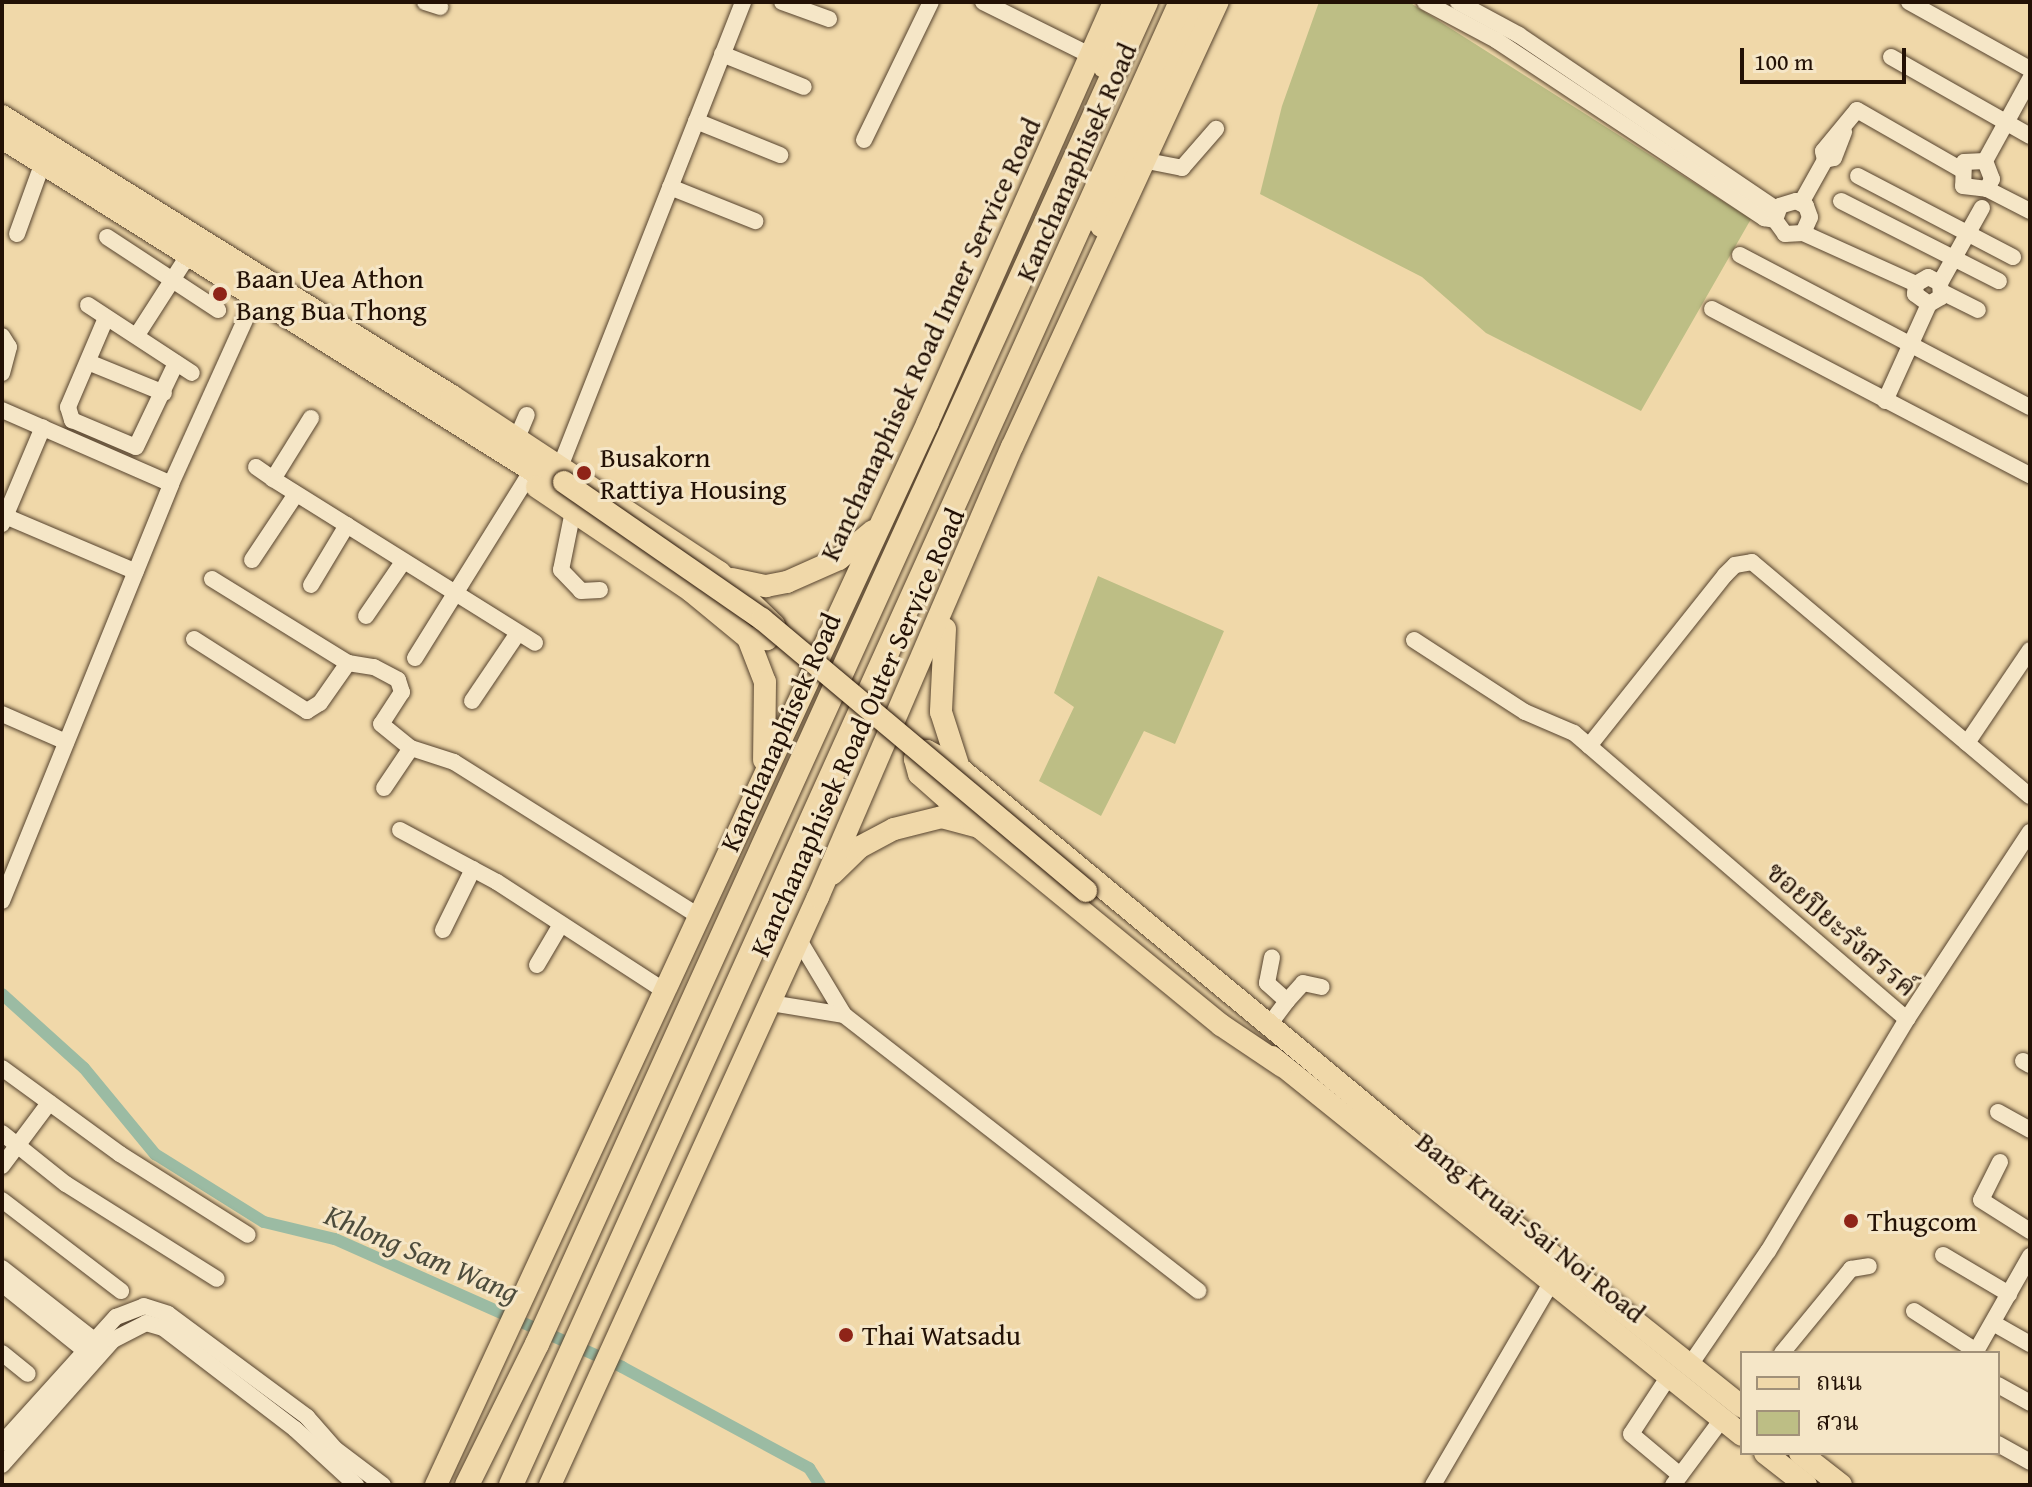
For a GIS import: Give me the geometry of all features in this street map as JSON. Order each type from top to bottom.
[{"type":"highway","name":"Kanchanaphisek Road","points":[[467,1485],[537,1344],[1146,2]]},
{"type":"highway","name":"Kanchanaphisek Road","points":[[511,1485],[1181,2]]},
{"type":"main road","name":"Kanchanaphisek Road Inner Service Road","points":[[436,1485],[529,1291],[876,528],[928,422],[1114,2]]},
{"type":"main road","points":[[928,422],[962,373],[1069,147],[1132,2]]},
{"type":"main road","points":[[1055,356],[1125,169],[1196,2]]},
{"type":"main road","name":"Kanchanaphisek Road Outer Service Road","points":[[550,1485],[799,940],[1055,356],[1218,2]]},
{"type":"main road","points":[[2,116],[401,379],[561,479],[727,577],[774,625],[767,639],[748,638]]},
{"type":"main road","points":[[2,138],[256,296],[401,379],[517,438],[561,479],[757,625],[1083,894],[1282,1066]]},
{"type":"main road","points":[[401,379],[431,419],[691,591],[748,638],[765,682],[768,722],[763,777]]},
{"type":"main road","points":[[727,577],[766,586],[787,582],[839,559],[876,528]]},
{"type":"main road","points":[[956,585],[939,691],[946,738],[959,768]]},
{"type":"main road","points":[[1282,1066],[1221,1025],[980,828],[919,774],[915,759],[927,751],[959,768],[1304,1055]]},
{"type":"main road","points":[[824,884],[851,854],[894,829],[942,817],[980,828]]},
{"type":"main road","points":[[1083,894],[1223,1001],[1304,1055]]},
{"type":"main road","name":"Bang Kruai-Sai Noi Road","points":[[1304,1055],[1740,1405]]},
{"type":"main road","name":"Bang Kruai-Sai Noi Road","points":[[1282,1066],[1740,1433]]},
{"type":"main road","points":[[1768,1455],[1806,1485]]},
{"type":"main road","points":[[1803,1455],[1841,1485]]},
{"type":"street","points":[[561,479],[743,2]]},
{"type":"street","points":[[782,2],[829,19]]},
{"type":"street","points":[[864,140],[931,2]]},
{"type":"street","points":[[983,2],[1092,56]]},
{"type":"street","points":[[1425,2],[1493,29]]},
{"type":"street","points":[[1458,2],[1493,29],[1776,215],[1785,234],[1803,233],[1916,284]]},
{"type":"street","points":[[1909,2],[2030,69]]},
{"type":"street","points":[[722,54],[804,87]]},
{"type":"street","points":[[1891,57],[2030,136]]},
{"type":"street","points":[[1985,161],[2030,79]]},
{"type":"street","points":[[1801,203],[1825,160],[1823,151],[1834,135],[1844,132],[1857,110],[1960,169]]},
{"type":"street","points":[[696,121],[780,155]]},
{"type":"street","points":[[1147,161],[1182,168],[1216,129]]},
{"type":"street","points":[[1960,169],[1974,158],[1985,161]]},
{"type":"street","points":[[1985,161],[1992,179],[1987,189]]},
{"type":"street","points":[[17,234],[43,162]]},
{"type":"street","points":[[1960,169],[1963,186],[1987,189],[2030,211]]},
{"type":"street","points":[[1858,176],[2013,257]]},
{"type":"street","points":[[670,187],[755,221]]},
{"type":"street","points":[[1841,201],[1999,281]]},
{"type":"street","points":[[1776,215],[1785,202],[1801,203]]},
{"type":"street","points":[[1801,203],[1810,217],[1803,233]]},
{"type":"street","points":[[1885,401],[1929,304],[1941,288],[1982,208]]},
{"type":"street","points":[[107,237],[218,310]]},
{"type":"street","points":[[137,335],[189,254]]},
{"type":"street","points":[[1740,255],[2030,407]]},
{"type":"street","points":[[1916,284],[1928,277],[1978,310]]},
{"type":"street","points":[[1916,284],[1917,298],[1929,304]]},
{"type":"street","points":[[2,901],[171,484],[256,296]]},
{"type":"street","points":[[88,305],[192,373]]},
{"type":"street","points":[[1712,309],[2030,475]]},
{"type":"street","points":[[106,318],[68,414],[131,446],[141,444],[176,363]]},
{"type":"street","points":[[2,336],[9,347],[2,373]]},
{"type":"street","points":[[88,362],[164,393]]},
{"type":"street","points":[[2,410],[171,484]]},
{"type":"street","points":[[517,438],[527,415]]},
{"type":"street","points":[[273,479],[311,418]]},
{"type":"street","points":[[43,427],[4,520],[136,572]]},
{"type":"street","points":[[256,467],[535,643]]},
{"type":"street","points":[[415,658],[526,480]]},
{"type":"street","points":[[252,560],[296,494]]},
{"type":"street","points":[[573,511],[561,570],[581,591],[600,590]]},
{"type":"street","points":[[311,585],[347,525]]},
{"type":"street","points":[[366,616],[403,562]]},
{"type":"street","points":[[1589,746],[1725,575],[1742,562],[1766,570],[2030,796]]},
{"type":"street","points":[[212,579],[348,663],[374,667],[400,683],[402,692],[381,724],[411,748],[454,762],[700,917]]},
{"type":"street","points":[[472,701],[518,633]]},
{"type":"street","points":[[194,639],[307,711],[320,703],[348,663]]},
{"type":"street","name":"ซอยปิยะรังสรรค์","points":[[1414,640],[1525,712],[1574,733],[1907,1019],[1768,1251],[1690,1365]]},
{"type":"street","points":[[1967,743],[2030,650]]},
{"type":"street","points":[[2,714],[66,742]]},
{"type":"street","points":[[384,788],[411,748]]},
{"type":"street","points":[[400,830],[473,869],[665,991]]},
{"type":"street","points":[[1907,1019],[2030,832]]},
{"type":"street","points":[[443,930],[473,869]]},
{"type":"street","points":[[537,965],[560,926]]},
{"type":"street","points":[[799,940],[844,1015],[1198,1291]]},
{"type":"street","points":[[1272,957],[1267,983],[1287,1001]]},
{"type":"street","points":[[1269,1025],[1303,983],[1322,987]]},
{"type":"street","points":[[770,1003],[844,1015]]},
{"type":"street","points":[[2,1068],[49,1103],[248,1235]]},
{"type":"street","points":[[2,1166],[49,1103]]},
{"type":"street","points":[[1998,1112],[2030,1130]]},
{"type":"street","points":[[2,1133],[66,1184],[217,1279]]},
{"type":"street","points":[[2000,1162],[1981,1200],[2030,1231]]},
{"type":"street","points":[[2,1200],[121,1291]]},
{"type":"street","points":[[1943,1255],[2009,1294]]},
{"type":"street","points":[[1977,1351],[2009,1294],[2024,1280],[2030,1256]]},
{"type":"street","points":[[1784,1351],[1851,1269],[1869,1266]]},
{"type":"street","points":[[2,1268],[96,1350]]},
{"type":"street","points":[[1433,1485],[1552,1281]]},
{"type":"street","points":[[2,1284],[96,1350]]},
{"type":"street","points":[[1914,1311],[1974,1351]]},
{"type":"street","points":[[2,1443],[96,1350],[124,1330],[154,1323],[285,1411],[362,1482],[383,1485]]},
{"type":"street","points":[[1993,1323],[2030,1344]]},
{"type":"street","points":[[2,1465],[96,1350]]},
{"type":"street","points":[[2,1353],[28,1374]]},
{"type":"street","points":[[1669,1376],[1631,1434],[1679,1481],[1722,1419]]},
{"type":"street","points":[[2000,1386],[2030,1403]]},
{"type":"street","points":[[2000,1445],[2030,1462]]},
{"type":"green space","points":[[1319,2],[1409,2],[1751,219],[1641,411],[1486,333],[1422,277],[1260,194],[1282,106]]},
{"type":"green space","points":[[1098,576],[1224,631],[1175,744],[1144,731],[1101,816],[1039,781],[1074,707],[1054,693]]},
{"type":"waterway","name":"Khlong Sam Wang","points":[[2,994],[84,1068],[155,1154],[264,1222],[335,1239],[622,1367],[809,1468],[820,1485]]},
{"type":"place","name":"Baan Uea Athon Bang Bua Thong","points":[[220,294]]},
{"type":"place","name":"Busakorn Rattiya Housing","points":[[584,473]]},
{"type":"place","name":"Thugcom","points":[[1851,1221]]},
{"type":"place","name":"Thai Watsadu","points":[[846,1335]]}]
